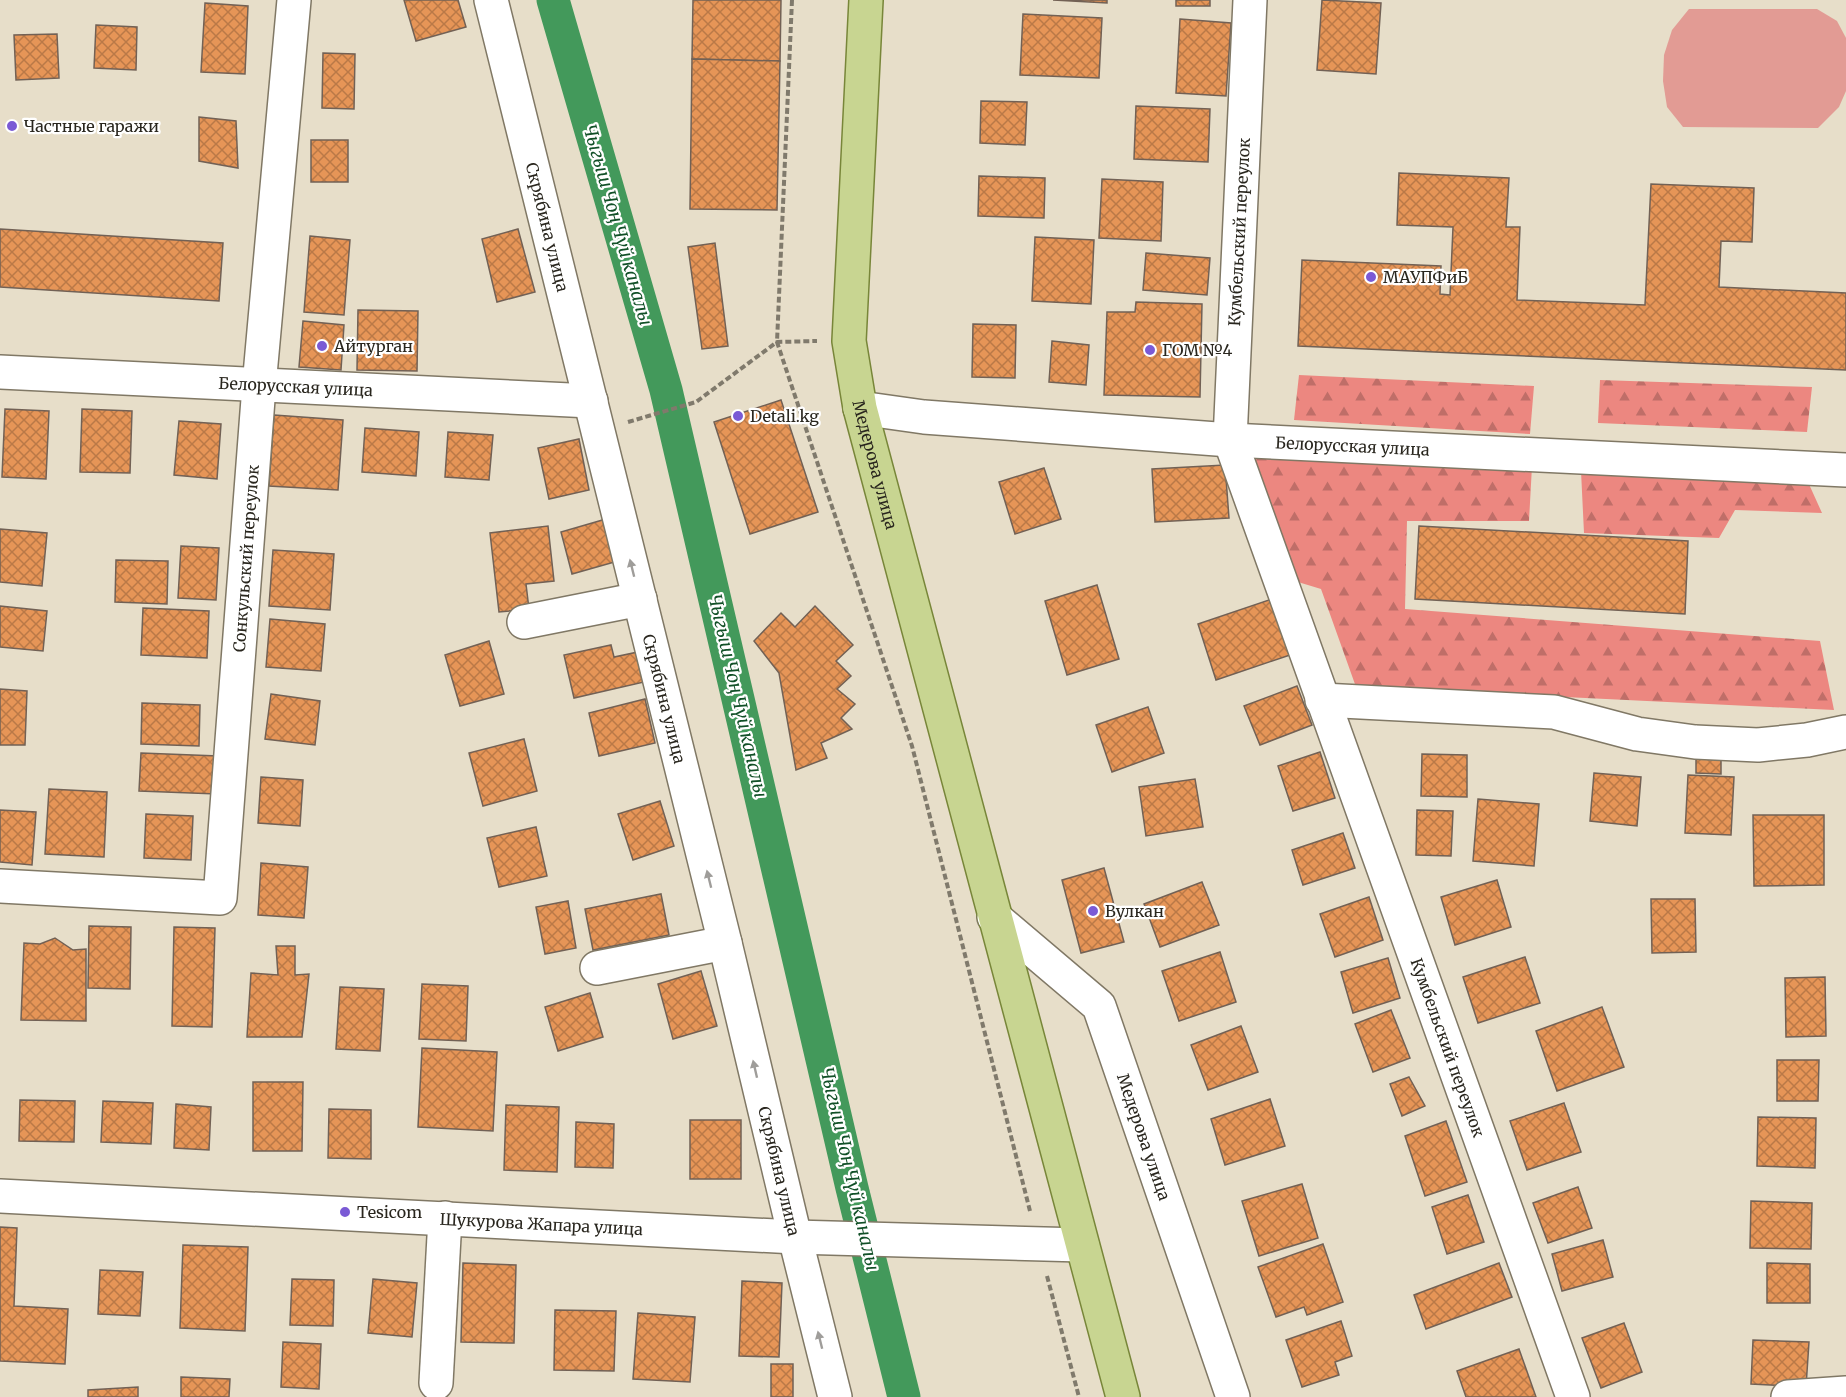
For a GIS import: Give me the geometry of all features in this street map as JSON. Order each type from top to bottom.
[{"type":"main road","name":"Медерова улица","points":[[866,0],[849,341],[860,408],[1123,1397]]},
{"type":"street","name":"Сонкульский переулок","points":[[0,886],[220,898],[259,386],[294,0]]},
{"type":"street","name":"Скрябина улица","points":[[491,0],[835,1397]]},
{"type":"street","name":"Кумбельский переулок","points":[[1250,0],[1230,440],[1573,1397]]},
{"type":"street","name":"Белорусская улица","points":[[0,372],[591,401]]},
{"type":"street","name":"Белорусская улица","points":[[860,408],[924,417],[1230,440],[1846,470]]},
{"type":"street","points":[[524,622],[640,599]]},
{"type":"street","points":[[1322,700],[1554,712],[1637,735],[1695,742],[1758,745],[1807,740],[1846,732]]},
{"type":"street","name":"Медерова улица","points":[[994,917],[1099,1006],[1233,1397]]},
{"type":"street","points":[[597,968],[725,943]]},
{"type":"street","name":"Шукурова Жапара улица","points":[[0,1196],[795,1236],[1082,1245]]},
{"type":"street","points":[[435,1383],[446,1218]]},
{"type":"street","points":[[1788,1397],[1846,1393]]},
{"type":"path","points":[[792,0],[777,342],[912,746],[1079,1397]]},
{"type":"path","points":[[627,422],[696,402],[777,342],[849,341]]},
{"type":"shaded area","points":[[1689,9],[1817,9],[1837,21],[1846,38],[1846,91],[1839,107],[1818,128],[1683,127],[1667,107],[1663,81],[1664,55],[1672,30]]},
{"type":"green space","points":[[1299,375],[1534,386],[1530,434],[1294,420]]},
{"type":"green space","points":[[1600,380],[1812,387],[1807,432],[1598,423]]},
{"type":"green space","points":[[1248,452],[1532,466],[1529,521],[1407,521],[1405,609],[1820,641],[1834,710],[1356,687],[1321,589],[1298,582]]},
{"type":"green space","points":[[1581,471],[1808,482],[1822,513],[1735,510],[1719,538],[1584,533]]},
{"type":"building","points":[[404,0],[458,0],[466,27],[416,41]]},
{"type":"building","points":[[693,0],[781,0],[780,61],[692,59]]},
{"type":"building","points":[[1053,0],[1107,0],[1107,3]]},
{"type":"building","points":[[1176,0],[1210,0],[1210,6],[1176,6]]},
{"type":"building","points":[[1322,0],[1381,3],[1376,74],[1317,70]]},
{"type":"building","points":[[205,3],[248,6],[245,74],[201,72]]},
{"type":"building","points":[[1023,14],[1102,18],[1099,78],[1020,75]]},
{"type":"building","points":[[1180,19],[1231,23],[1226,96],[1176,93]]},
{"type":"building","points":[[96,25],[137,27],[136,70],[94,68]]},
{"type":"building","points":[[57,34],[59,78],[16,80],[14,35]]},
{"type":"building","points":[[323,53],[355,54],[354,109],[322,108]]},
{"type":"building","points":[[692,59],[780,61],[777,210],[690,209]]},
{"type":"building","points":[[981,101],[1027,102],[1025,145],[980,143]]},
{"type":"building","points":[[1136,106],[1210,109],[1208,162],[1134,159]]},
{"type":"building","points":[[199,117],[236,121],[238,168],[199,161]]},
{"type":"building","points":[[311,140],[348,140],[348,182],[311,182]]},
{"type":"building","name":"МАУПФиБ","points":[[1399,173],[1509,178],[1506,227],[1520,227],[1517,300],[1645,305],[1651,184],[1754,188],[1752,242],[1721,241],[1719,287],[1846,293],[1846,370],[1298,346],[1302,260],[1441,266],[1440,294],[1450,295],[1453,227],[1397,225]]},
{"type":"building","points":[[979,176],[1045,178],[1044,218],[978,216]]},
{"type":"building","points":[[1102,179],[1163,182],[1161,241],[1099,238]]},
{"type":"building","points":[[0,229],[223,243],[219,301],[0,287]]},
{"type":"building","points":[[518,229],[535,292],[497,302],[482,239]]},
{"type":"building","points":[[310,236],[350,240],[344,315],[304,312]]},
{"type":"building","points":[[1035,237],[1094,240],[1091,304],[1032,301]]},
{"type":"building","points":[[715,243],[728,346],[702,349],[688,247]]},
{"type":"building","points":[[1146,253],[1210,258],[1207,295],[1143,290]]},
{"type":"building","points":[[1136,302],[1202,304],[1200,397],[1104,395],[1107,312],[1135,312]]},
{"type":"building","points":[[358,310],[418,311],[417,371],[357,370]]},
{"type":"building","name":"Айтурган","points":[[303,321],[344,325],[341,370],[299,367]]},
{"type":"building","points":[[973,324],[1016,325],[1015,378],[972,377]]},
{"type":"building","points":[[1052,341],[1089,345],[1086,385],[1049,382]]},
{"type":"building","points":[[781,400],[818,512],[750,534],[714,422]]},
{"type":"building","points":[[5,409],[49,411],[46,479],[2,477]]},
{"type":"building","points":[[82,409],[132,411],[130,473],[80,472]]},
{"type":"building","points":[[274,415],[343,420],[338,490],[269,486]]},
{"type":"building","points":[[179,421],[221,424],[217,479],[174,475]]},
{"type":"building","points":[[365,428],[419,432],[416,476],[362,472]]},
{"type":"building","points":[[448,432],[493,435],[489,480],[445,477]]},
{"type":"building","points":[[579,439],[589,490],[549,499],[538,448]]},
{"type":"building","points":[[1225,465],[1229,518],[1155,522],[1152,469]]},
{"type":"building","points":[[1044,468],[1061,519],[1015,534],[999,482]]},
{"type":"building","points":[[606,519],[618,561],[572,574],[561,532]]},
{"type":"building","points":[[548,526],[554,581],[526,584],[529,609],[499,612],[490,533]]},
{"type":"building","points":[[1419,526],[1688,541],[1685,614],[1415,599]]},
{"type":"building","points":[[0,529],[47,533],[42,586],[0,582]]},
{"type":"building","points":[[181,546],[219,548],[216,600],[178,598]]},
{"type":"building","points":[[273,550],[334,554],[330,610],[269,606]]},
{"type":"building","points":[[116,560],[168,561],[167,604],[115,602]]},
{"type":"building","points":[[1097,585],[1119,659],[1067,675],[1045,601]]},
{"type":"building","points":[[1272,599],[1290,655],[1216,680],[1198,624]]},
{"type":"building","points":[[0,606],[47,611],[43,651],[0,647]]},
{"type":"building","points":[[815,606],[853,645],[836,661],[851,676],[837,689],[855,704],[841,718],[852,729],[821,743],[827,758],[796,770],[779,673],[754,641],[781,613],[795,627]]},
{"type":"building","points":[[143,608],[209,611],[207,658],[141,655]]},
{"type":"building","points":[[270,619],[325,624],[321,671],[266,667]]},
{"type":"building","points":[[489,641],[504,694],[460,706],[445,655]]},
{"type":"building","points":[[611,645],[614,657],[638,652],[644,682],[574,698],[564,655]]},
{"type":"building","points":[[1297,686],[1312,725],[1260,745],[1244,706]]},
{"type":"building","points":[[0,689],[27,691],[25,745],[0,745]]},
{"type":"building","points":[[271,694],[320,701],[315,745],[265,739]]},
{"type":"building","points":[[645,699],[655,743],[599,756],[589,713]]},
{"type":"building","points":[[142,703],[200,705],[199,746],[141,744]]},
{"type":"building","points":[[1148,707],[1164,753],[1112,772],[1096,725]]},
{"type":"building","points":[[524,739],[537,791],[483,806],[469,753]]},
{"type":"building","points":[[1320,752],[1335,798],[1293,811],[1278,766]]},
{"type":"building","points":[[141,753],[218,756],[217,794],[139,791]]},
{"type":"building","points":[[1422,754],[1467,755],[1467,797],[1421,796]]},
{"type":"building","points":[[1721,757],[1721,774],[1696,773],[1696,758]]},
{"type":"building","points":[[1594,773],[1641,777],[1637,826],[1590,821]]},
{"type":"building","points":[[1688,775],[1734,777],[1731,835],[1685,833]]},
{"type":"building","points":[[261,777],[303,780],[300,826],[258,823]]},
{"type":"building","points":[[1195,779],[1203,827],[1146,836],[1139,787]]},
{"type":"building","points":[[49,789],[107,792],[104,857],[45,854]]},
{"type":"building","points":[[1478,799],[1539,804],[1534,866],[1473,861]]},
{"type":"building","points":[[660,801],[674,846],[633,860],[618,814]]},
{"type":"building","points":[[0,810],[36,812],[32,865],[0,862]]},
{"type":"building","points":[[1417,810],[1453,811],[1451,856],[1416,855]]},
{"type":"building","points":[[146,814],[193,816],[191,860],[144,858]]},
{"type":"building","points":[[1753,815],[1824,815],[1824,885],[1754,886]]},
{"type":"building","points":[[536,827],[547,876],[499,887],[487,838]]},
{"type":"building","points":[[1343,833],[1355,868],[1303,885],[1292,850]]},
{"type":"building","points":[[261,863],[308,867],[304,918],[258,915]]},
{"type":"building","name":"Вулкан","points":[[1104,868],[1124,942],[1081,953],[1062,880]]},
{"type":"building","points":[[1497,880],[1511,927],[1455,945],[1441,897]]},
{"type":"building","points":[[1202,882],[1219,925],[1160,947],[1144,904]]},
{"type":"building","points":[[661,894],[669,935],[593,950],[585,909]]},
{"type":"building","points":[[1369,897],[1383,940],[1335,957],[1320,914]]},
{"type":"building","points":[[1651,899],[1695,899],[1696,952],[1652,953]]},
{"type":"building","points":[[568,901],[576,948],[545,954],[536,907]]},
{"type":"building","points":[[89,926],[131,927],[130,989],[88,988]]},
{"type":"building","points":[[174,927],[215,928],[212,1027],[172,1026]]},
{"type":"building","points":[[55,938],[73,950],[86,949],[86,1021],[21,1020],[24,943],[40,944]]},
{"type":"building","points":[[276,946],[295,946],[295,975],[309,974],[302,1037],[247,1037],[251,973],[278,975]]},
{"type":"building","points":[[1220,952],[1236,1002],[1179,1021],[1162,971]]},
{"type":"building","points":[[1525,957],[1540,1003],[1478,1023],[1463,977]]},
{"type":"building","points":[[1388,958],[1400,998],[1353,1013],[1341,972]]},
{"type":"building","points":[[701,971],[717,1026],[673,1039],[658,984]]},
{"type":"building","points":[[1825,977],[1826,1036],[1786,1037],[1785,978]]},
{"type":"building","points":[[422,984],[468,986],[466,1041],[419,1039]]},
{"type":"building","points":[[340,987],[384,989],[380,1051],[336,1049]]},
{"type":"building","points":[[590,993],[603,1037],[558,1051],[545,1007]]},
{"type":"building","points":[[1602,1007],[1624,1067],[1557,1091],[1536,1031]]},
{"type":"building","points":[[1391,1010],[1410,1058],[1373,1072],[1355,1024]]},
{"type":"building","points":[[1241,1026],[1258,1072],[1208,1090],[1191,1045]]},
{"type":"building","points":[[422,1048],[497,1052],[493,1131],[418,1127]]},
{"type":"building","points":[[1777,1060],[1819,1060],[1818,1101],[1777,1101]]},
{"type":"building","points":[[1409,1077],[1425,1106],[1402,1116],[1390,1084]]},
{"type":"building","points":[[253,1082],[303,1082],[302,1151],[253,1151]]},
{"type":"building","points":[[1270,1099],[1285,1146],[1225,1165],[1211,1119]]},
{"type":"building","points":[[20,1100],[75,1101],[74,1142],[19,1141]]},
{"type":"building","points":[[103,1101],[153,1103],[151,1144],[101,1142]]},
{"type":"building","points":[[1564,1103],[1581,1152],[1527,1170],[1510,1121]]},
{"type":"building","points":[[176,1104],[211,1107],[209,1150],[174,1148]]},
{"type":"building","points":[[506,1105],[559,1107],[557,1172],[504,1170]]},
{"type":"building","points":[[329,1109],[371,1110],[371,1159],[328,1158]]},
{"type":"building","points":[[1758,1117],[1816,1118],[1815,1168],[1757,1166]]},
{"type":"building","points":[[690,1120],[741,1120],[741,1179],[690,1179]]},
{"type":"building","points":[[1446,1121],[1467,1182],[1425,1196],[1405,1136]]},
{"type":"building","points":[[576,1122],[614,1124],[613,1168],[575,1167]]},
{"type":"building","points":[[1302,1184],[1318,1238],[1259,1256],[1242,1201]]},
{"type":"building","points":[[1578,1187],[1592,1228],[1548,1243],[1533,1203]]},
{"type":"building","points":[[1468,1195],[1484,1242],[1447,1254],[1432,1207]]},
{"type":"building","points":[[1751,1201],[1812,1203],[1811,1249],[1750,1248]]},
{"type":"building","points":[[0,1227],[17,1228],[14,1306],[68,1309],[65,1364],[0,1361]]},
{"type":"building","points":[[1603,1240],[1613,1277],[1562,1291],[1552,1254]]},
{"type":"building","points":[[1323,1244],[1343,1302],[1307,1315],[1304,1307],[1276,1317],[1258,1267]]},
{"type":"building","points":[[183,1245],[248,1247],[245,1331],[180,1328]]},
{"type":"building","points":[[463,1263],[516,1265],[514,1343],[461,1342]]},
{"type":"building","points":[[1499,1263],[1512,1297],[1426,1329],[1414,1295]]},
{"type":"building","points":[[1767,1263],[1810,1264],[1810,1303],[1767,1303]]},
{"type":"building","points":[[100,1270],[143,1272],[140,1316],[98,1314]]},
{"type":"building","points":[[292,1279],[334,1280],[333,1326],[290,1325]]},
{"type":"building","points":[[373,1279],[417,1283],[412,1337],[368,1333]]},
{"type":"building","points":[[742,1281],[782,1283],[779,1357],[739,1356]]},
{"type":"building","points":[[555,1310],[616,1311],[614,1371],[554,1370]]},
{"type":"building","points":[[638,1313],[695,1317],[690,1382],[633,1379]]},
{"type":"building","points":[[1341,1321],[1352,1356],[1335,1362],[1339,1375],[1302,1387],[1286,1340]]},
{"type":"building","points":[[1624,1323],[1642,1372],[1601,1388],[1582,1338]]},
{"type":"building","points":[[1753,1340],[1809,1342],[1806,1387],[1751,1384]]},
{"type":"building","points":[[283,1342],[321,1344],[319,1389],[281,1387]]},
{"type":"building","points":[[1519,1349],[1536,1397],[1466,1397],[1457,1371]]},
{"type":"building","points":[[771,1364],[793,1364],[793,1397],[771,1397]]},
{"type":"building","points":[[181,1377],[230,1379],[229,1397],[181,1397]]},
{"type":"building","points":[[138,1387],[138,1397],[88,1397],[88,1390]]},
{"type":"waterway","name":"Чыгыш Чоң Чүй каналы","points":[[553,0],[666,390],[852,1188],[904,1397]]},
{"type":"place","name":"Частные гаражи","points":[[12,126]]},
{"type":"place","name":"МАУПФиБ","points":[[1371,277]]},
{"type":"place","name":"Айтурган","points":[[322,346]]},
{"type":"place","name":"ГОМ №4","points":[[1150,350]]},
{"type":"place","name":"Detali.kg","points":[[738,416]]},
{"type":"place","name":"Вулкан","points":[[1093,911]]},
{"type":"place","name":"Tesicom","points":[[345,1212]]}]
